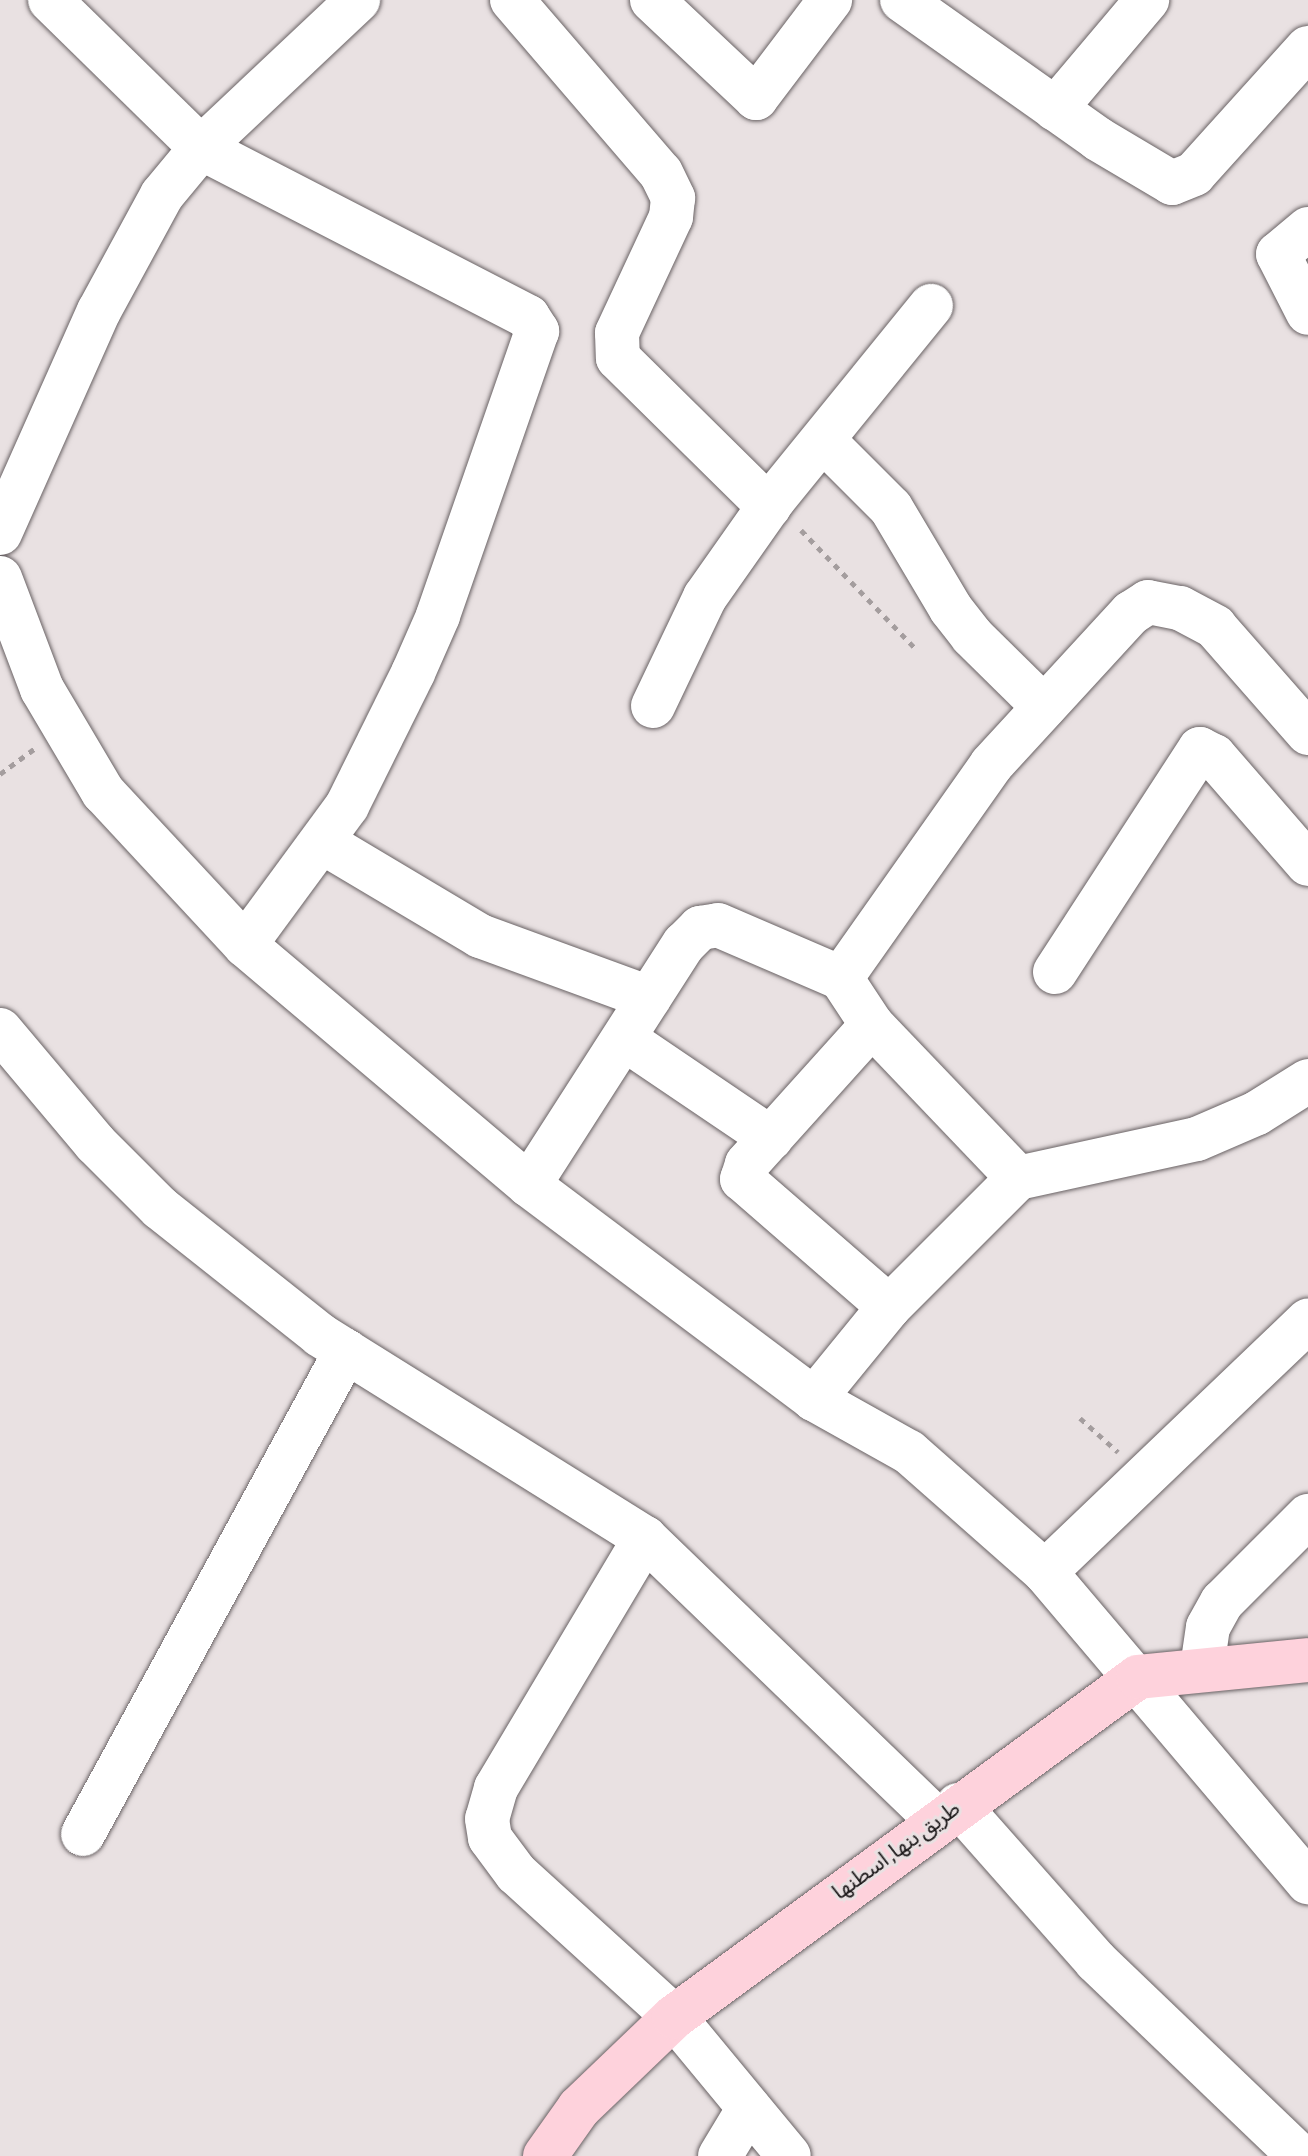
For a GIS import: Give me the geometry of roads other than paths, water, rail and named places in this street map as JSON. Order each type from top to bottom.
[{"type":"main road","name":"طريق بنها, اسطنها","points":[[545,2156],[579,2108],[674,2017],[947,1812],[1124,1686],[1202,1668],[1308,1660]]},
{"type":"street","points":[[50,0],[201,148],[528,317],[537,331],[438,616],[358,786],[324,843],[245,945]]},
{"type":"street","points":[[0,533],[136,236],[201,148],[358,0]]},
{"type":"street","points":[[512,0],[661,173],[673,198],[671,217],[617,333],[618,358],[771,503]]},
{"type":"street","points":[[652,0],[756,98],[830,0]]},
{"type":"street","points":[[902,0],[1055,109],[1155,175],[1177,183],[1194,174],[1308,48]]},
{"type":"street","points":[[1055,109],[1132,11],[1147,0]]},
{"type":"street","points":[[1308,229],[1280,250],[1278,261],[1308,313]]},
{"type":"street","points":[[653,706],[705,597],[771,503],[825,442],[931,306]]},
{"type":"street","points":[[825,442],[891,508],[972,636],[1044,707]]},
{"type":"street","points":[[0,578],[42,689],[103,792],[245,945],[529,1185],[814,1399],[909,1452],[1045,1572],[1124,1686],[1308,1882]]},
{"type":"street","points":[[841,978],[991,765],[1131,613],[1148,602],[1162,602],[1215,627],[1308,733]]},
{"type":"street","points":[[1055,972],[1200,749],[1214,756],[1308,864]]},
{"type":"street","points":[[324,843],[480,936],[649,998]]},
{"type":"street","points":[[529,1185],[626,1040],[649,998],[691,935],[709,925],[763,942],[841,978],[872,1025],[1018,1178]]},
{"type":"street","points":[[872,1025],[742,1172],[746,1185],[889,1307]]},
{"type":"street","points":[[0,1030],[95,1143],[160,1208],[346,1351],[645,1538],[947,1812],[1096,1961],[1299,2156]]},
{"type":"street","points":[[626,1040],[771,1138]]},
{"type":"street","points":[[814,1399],[889,1307],[1018,1178],[1197,1139],[1257,1113],[1308,1081]]},
{"type":"street","points":[[1045,1572],[1306,1327]]},
{"type":"street","points":[[83,1834],[346,1351]]},
{"type":"street","points":[[1202,1668],[1208,1627],[1222,1602],[1308,1516]]},
{"type":"street","points":[[645,1538],[496,1788],[487,1819],[490,1838],[507,1863],[674,2017],[789,2156]]},
{"type":"street","points":[[720,2156],[749,2108]]}]
